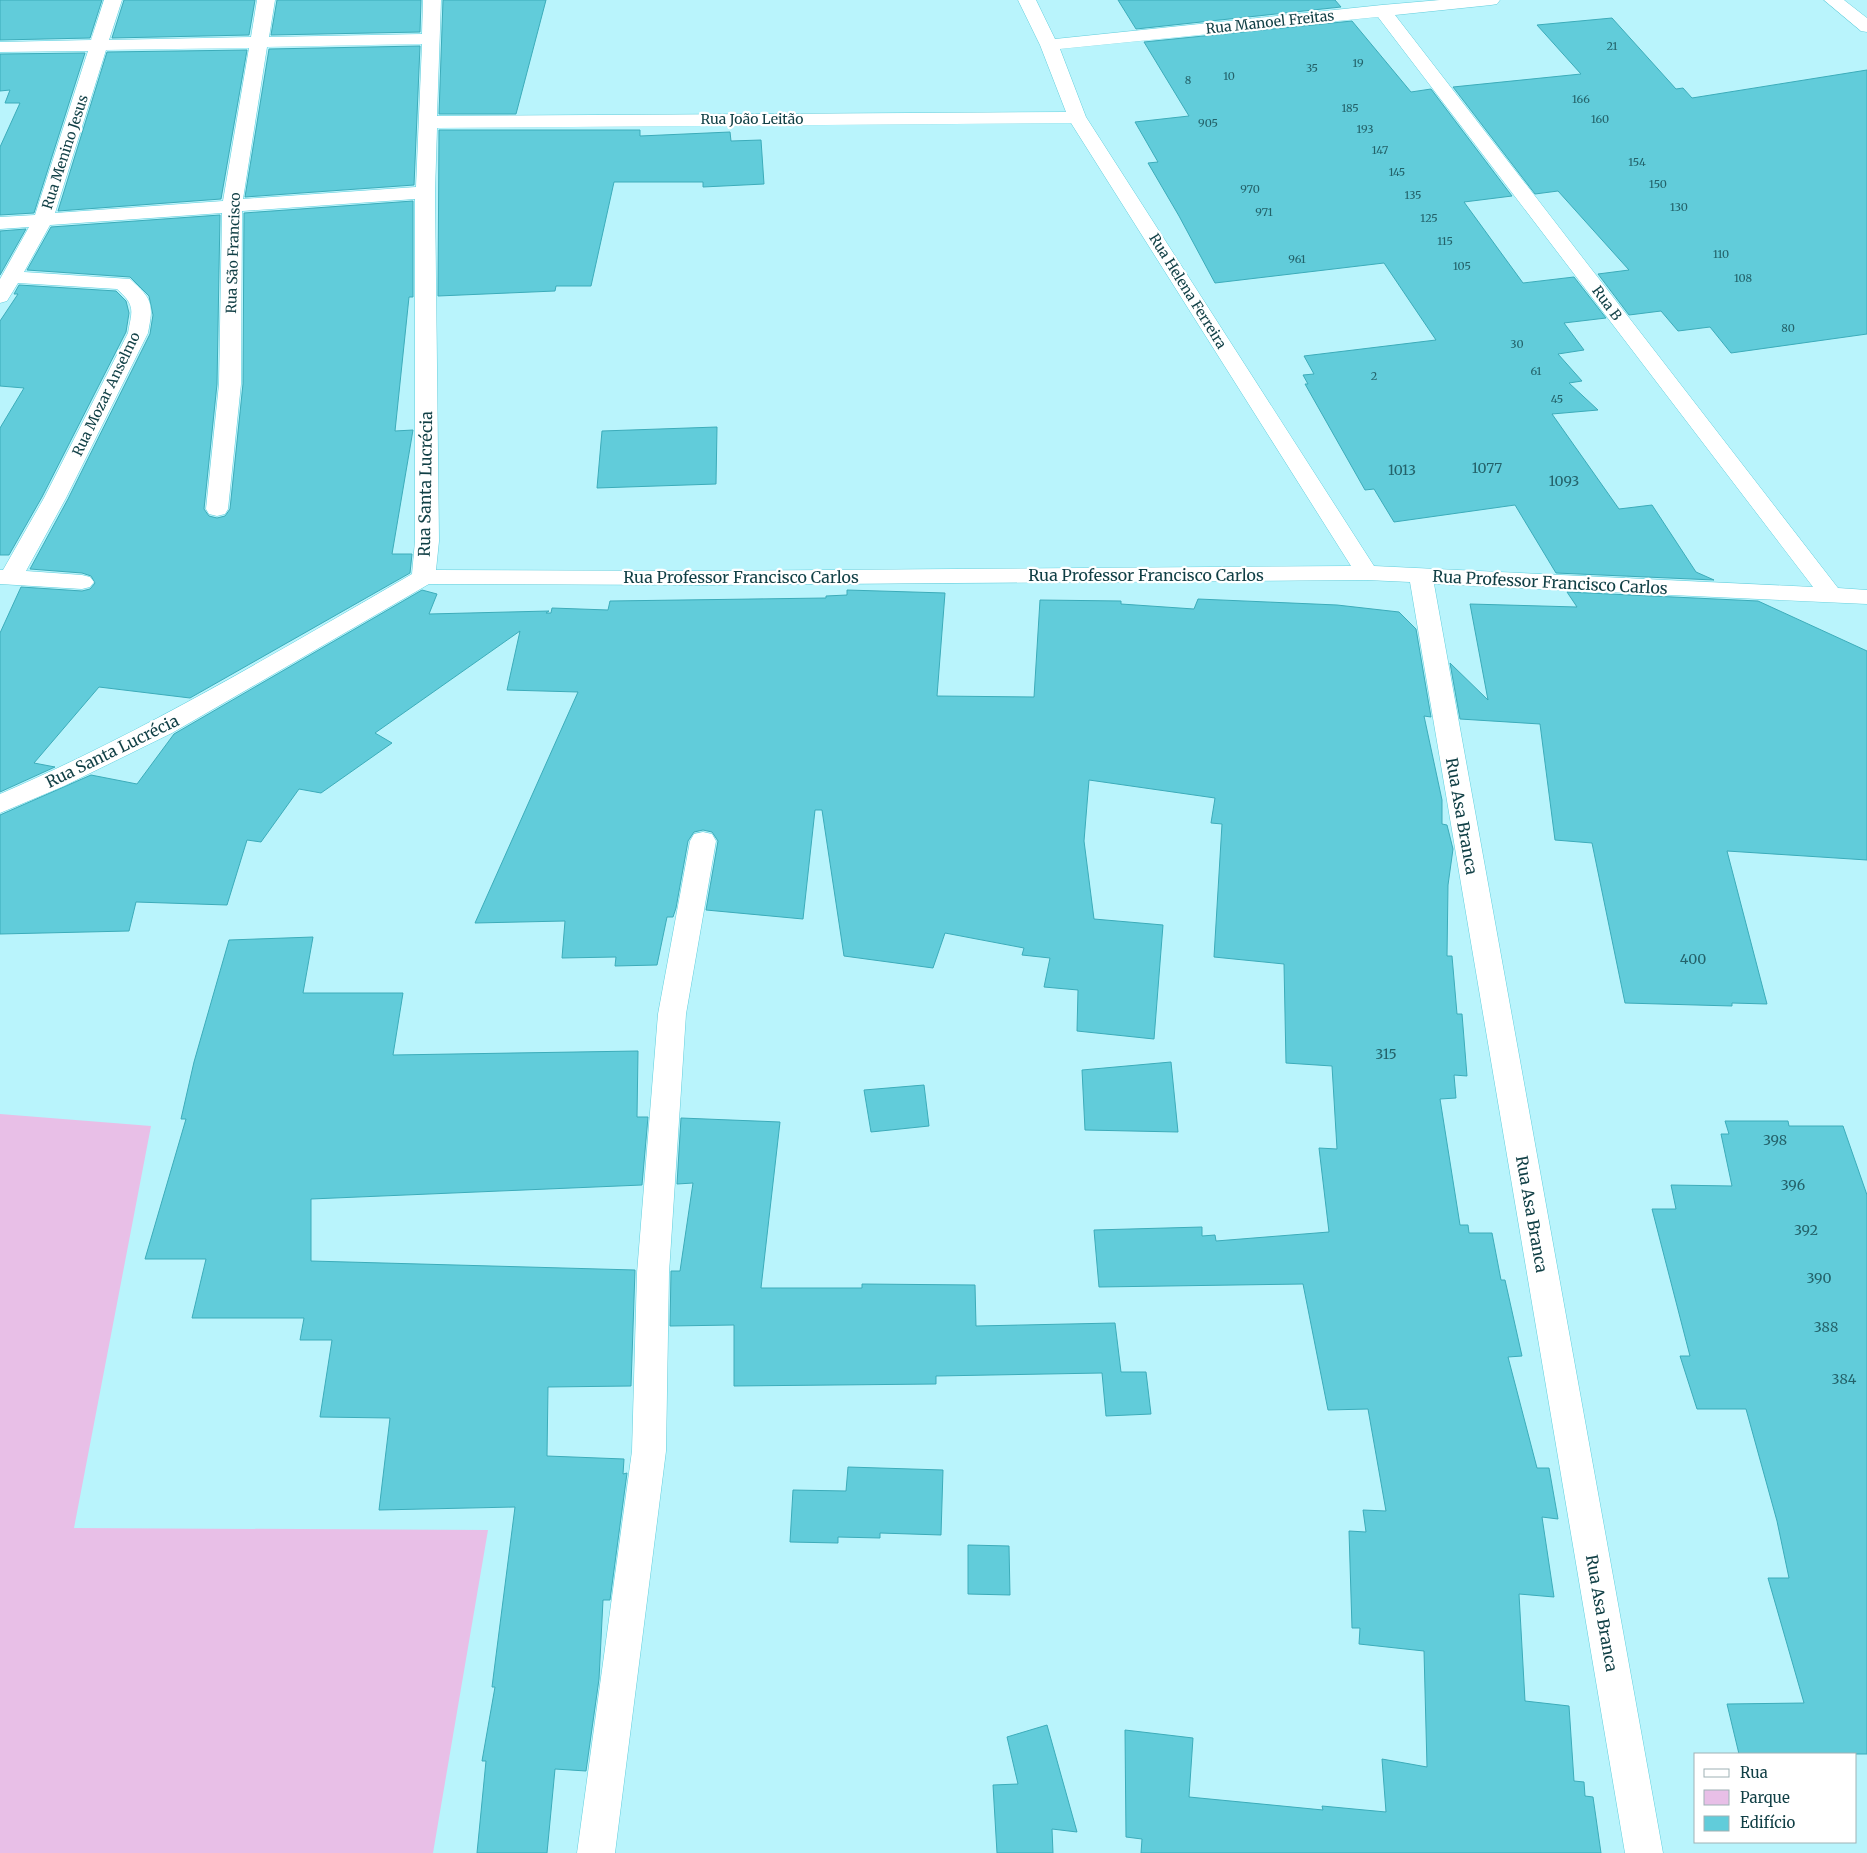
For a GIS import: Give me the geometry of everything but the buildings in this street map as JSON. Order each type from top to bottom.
[{"type":"street","name":"Rua Menino Jesus","points":[[0,296],[43,220],[113,0]]},
{"type":"street","name":"Rua São Francisco","points":[[217,509],[230,384],[232,206],[266,0]]},
{"type":"street","name":"Rua Santa Lucrécia","points":[[0,804],[31,792],[174,722],[424,577],[427,541],[425,192],[432,0]]},
{"type":"street","name":"Rua Helena Ferreira","points":[[1026,0],[1049,45],[1077,117],[1367,573]]},
{"type":"street","name":"Rua Manoel Freitas","points":[[1049,45],[1474,0],[1491,0]]},
{"type":"street","points":[[1832,0],[1867,27]]},
{"type":"street","name":"Rua B","points":[[1382,10],[1832,596]]},
{"type":"street","points":[[0,47],[431,39]]},
{"type":"street","name":"Rua João Leitão","points":[[428,122],[1077,117]]},
{"type":"street","points":[[0,223],[425,192]]},
{"type":"street","name":"Rua Mozar Anselmo","points":[[6,577],[55,498],[138,333],[142,313],[140,299],[123,283],[12,277]]},
{"type":"street","name":"Rua Professor Francisco Carlos","points":[[424,577],[711,578],[1367,573],[1867,597]]},
{"type":"street","name":"Rua Asa Branca","points":[[1421,576],[1644,1853]]},
{"type":"street","points":[[6,577],[82,582]]},
{"type":"street","points":[[596,1853],[649,1451],[653,1273],[672,1014],[703,841]]},
{"type":"green space","points":[[0,1114],[151,1126],[74,1528],[488,1530],[433,1853],[0,1853]]}]
